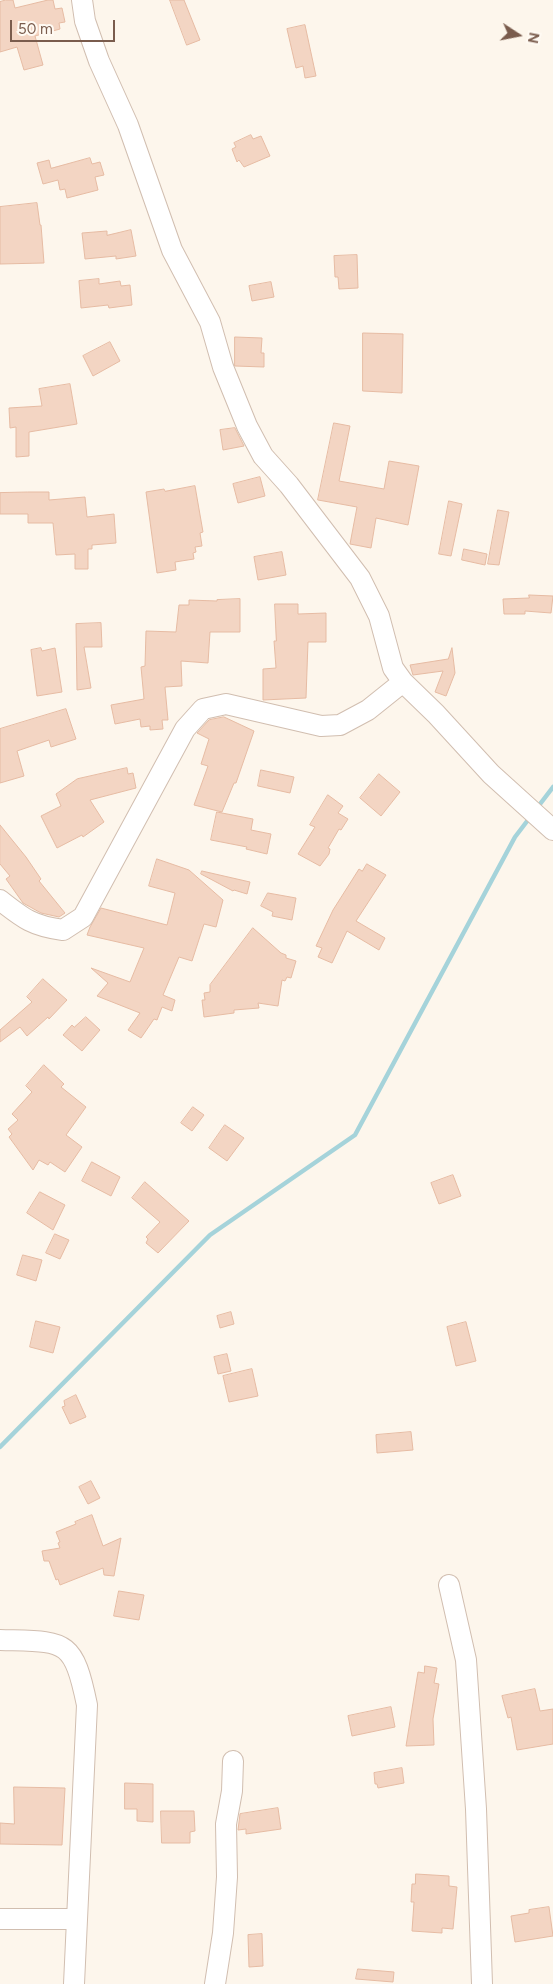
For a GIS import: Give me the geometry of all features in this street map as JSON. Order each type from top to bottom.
[{"type":"street","points":[[82,0],[85,21],[128,125],[172,250],[210,322],[223,367],[247,426],[263,456],[289,485],[360,578],[380,616],[393,668],[403,682],[436,714],[491,774],[553,830]]},
{"type":"street","points":[[0,900],[20,916],[42,928],[64,930],[83,917],[185,729],[203,708],[226,704],[321,726],[340,724],[368,710],[403,682]]},
{"type":"street","points":[[449,1585],[466,1660],[476,1809],[482,1984]]},
{"type":"street","points":[[0,1640],[48,1641],[62,1646],[76,1661],[87,1705],[74,1984]]},
{"type":"street","points":[[215,1984],[223,1934],[227,1877],[226,1824],[232,1791],[233,1761]]},
{"type":"street","points":[[0,1919],[76,1920]]},
{"type":"building","points":[[13,0],[15,8],[53,0],[55,9],[62,8],[65,22],[59,23],[60,29],[35,36],[43,65],[24,70],[17,47],[0,52],[0,2]]},
{"type":"building","points":[[170,0],[184,0],[200,40],[187,45]]},
{"type":"building","points":[[305,25],[316,76],[305,78],[303,66],[296,68],[287,29]]},
{"type":"building","points":[[251,135],[253,139],[261,136],[270,156],[244,167],[239,160],[237,162],[232,149],[236,147],[234,143]]},
{"type":"building","points":[[90,158],[92,164],[100,162],[104,175],[95,177],[98,190],[67,198],[65,189],[60,190],[58,180],[43,184],[37,163],[49,160],[51,168]]},
{"type":"building","points":[[37,203],[44,263],[0,264],[0,207]]},
{"type":"building","points":[[131,230],[136,256],[116,259],[116,256],[85,259],[82,233],[107,231],[107,235]]},
{"type":"building","points":[[357,255],[358,288],[339,289],[338,277],[335,277],[334,256]]},
{"type":"building","points":[[99,279],[99,284],[120,281],[121,286],[130,285],[132,305],[109,308],[108,305],[81,308],[79,281]]},
{"type":"building","points":[[271,282],[274,297],[252,301],[249,286]]},
{"type":"building","points":[[363,333],[403,334],[402,393],[363,391]]},
{"type":"building","points":[[235,337],[262,338],[261,353],[264,353],[264,367],[235,366]]},
{"type":"building","points":[[110,342],[120,361],[93,376],[83,356]]},
{"type":"building","points":[[70,384],[77,424],[29,432],[29,456],[16,457],[16,427],[10,428],[9,408],[42,406],[39,389]]},
{"type":"building","points":[[334,423],[350,426],[339,481],[384,489],[389,461],[419,466],[408,525],[376,518],[371,548],[350,544],[357,507],[318,500]]},
{"type":"building","points":[[235,428],[244,446],[223,450],[220,430]]},
{"type":"building","points":[[260,477],[265,496],[238,503],[233,484]]},
{"type":"building","points":[[195,486],[203,532],[200,533],[202,546],[195,547],[194,559],[175,562],[176,570],[157,573],[146,492]]},
{"type":"building","points":[[49,492],[49,500],[85,497],[87,517],[114,514],[116,543],[92,545],[92,549],[88,549],[88,569],[75,569],[75,554],[56,555],[53,523],[28,523],[28,514],[0,514],[0,493]]},
{"type":"building","points":[[449,501],[462,504],[451,556],[439,554]]},
{"type":"building","points":[[498,510],[509,512],[499,565],[488,564]]},
{"type":"building","points":[[464,549],[487,554],[485,565],[462,560]]},
{"type":"building","points":[[282,552],[286,575],[258,580],[254,557]]},
{"type":"building","points":[[529,595],[553,596],[551,613],[525,611],[525,614],[504,614],[503,599],[529,598]]},
{"type":"building","points":[[240,599],[240,632],[210,632],[208,663],[181,661],[182,686],[165,687],[168,720],[162,720],[163,729],[150,730],[150,726],[141,727],[140,719],[115,724],[111,705],[144,699],[141,667],[145,666],[146,631],[176,632],[179,605],[189,605],[189,600],[217,601]]},
{"type":"building","points":[[275,604],[298,604],[298,614],[326,613],[326,642],[308,642],[306,698],[263,700],[263,669],[276,668],[274,641],[276,641]]},
{"type":"building","points":[[101,623],[102,647],[84,647],[91,688],[77,690],[76,624]]},
{"type":"building","points":[[41,648],[42,651],[55,648],[62,692],[37,696],[31,650]]},
{"type":"building","points":[[452,648],[455,673],[446,696],[435,692],[443,671],[413,675],[410,665],[448,659]]},
{"type":"building","points":[[66,709],[76,739],[51,747],[49,740],[17,751],[24,776],[0,783],[0,729]]},
{"type":"building","points":[[224,717],[254,731],[236,783],[234,783],[222,812],[194,805],[208,766],[201,764],[209,739],[197,733],[209,720]]},
{"type":"building","points":[[127,768],[128,774],[133,773],[136,788],[90,800],[104,822],[83,837],[82,835],[57,848],[41,816],[61,806],[56,794],[77,779]]},
{"type":"building","points":[[261,770],[294,777],[290,793],[258,786]]},
{"type":"building","points":[[379,774],[400,792],[381,816],[360,798]]},
{"type":"building","points":[[328,795],[343,806],[338,813],[348,819],[341,830],[339,829],[328,848],[330,849],[329,854],[320,866],[298,854],[315,827],[310,825]]},
{"type":"building","points":[[217,812],[253,819],[251,830],[271,834],[267,854],[246,849],[247,847],[211,840]]},
{"type":"building","points":[[0,825],[26,857],[41,879],[39,881],[65,913],[59,917],[41,913],[23,903],[6,879],[10,876],[0,864]]},
{"type":"building","points":[[157,859],[189,870],[223,900],[216,927],[204,924],[192,961],[179,957],[163,995],[175,1000],[172,1011],[162,1007],[157,1020],[154,1019],[141,1038],[128,1030],[140,1013],[97,996],[108,983],[91,968],[130,982],[144,948],[87,935],[101,908],[167,925],[175,893],[149,886]]},
{"type":"building","points":[[367,864],[386,875],[356,921],[385,938],[379,950],[347,931],[332,963],[318,957],[322,948],[316,946],[333,910],[359,869],[362,871]]},
{"type":"building","points":[[202,871],[250,882],[247,894],[233,891],[201,874]]},
{"type":"building","points":[[268,893],[296,898],[292,920],[272,916],[273,912],[261,906]]},
{"type":"building","points":[[253,928],[281,953],[286,955],[286,958],[296,961],[291,978],[287,977],[285,981],[282,980],[278,1006],[258,1003],[259,1008],[234,1010],[234,1013],[204,1017],[202,1000],[205,1000],[204,993],[210,992],[210,985]]},
{"type":"building","points":[[43,979],[67,1000],[49,1019],[48,1017],[27,1036],[20,1027],[0,1042],[0,1030],[32,1002],[27,997]]},
{"type":"building","points":[[86,1017],[100,1030],[82,1051],[63,1035],[72,1025],[74,1027]]},
{"type":"building","points":[[44,1065],[64,1084],[61,1087],[86,1107],[66,1135],[82,1147],[65,1172],[50,1162],[48,1165],[39,1160],[33,1170],[9,1137],[12,1134],[8,1129],[18,1120],[12,1114],[32,1092],[26,1086]]},
{"type":"building","points":[[193,1107],[204,1115],[192,1131],[181,1123]]},
{"type":"building","points":[[225,1125],[244,1138],[227,1161],[209,1148]]},
{"type":"building","points":[[92,1162],[120,1177],[111,1196],[82,1181]]},
{"type":"building","points":[[453,1175],[461,1196],[439,1204],[431,1183]]},
{"type":"building","points":[[145,1182],[189,1221],[158,1253],[146,1243],[148,1239],[146,1237],[160,1222],[132,1198]]},
{"type":"building","points":[[40,1192],[65,1205],[53,1230],[27,1213]]},
{"type":"building","points":[[55,1234],[69,1240],[60,1259],[46,1253]]},
{"type":"building","points":[[23,1255],[42,1260],[36,1281],[17,1275]]},
{"type":"building","points":[[231,1312],[234,1324],[220,1328],[217,1316]]},
{"type":"building","points":[[36,1321],[60,1327],[53,1353],[30,1347]]},
{"type":"building","points":[[466,1322],[476,1361],[456,1366],[447,1327]]},
{"type":"building","points":[[227,1354],[231,1371],[218,1374],[214,1357]]},
{"type":"building","points":[[252,1369],[258,1396],[229,1402],[223,1376]]},
{"type":"building","points":[[76,1395],[86,1417],[70,1424],[62,1407],[65,1406],[64,1401]]},
{"type":"building","points":[[411,1432],[413,1450],[377,1453],[376,1435]]},
{"type":"building","points":[[91,1481],[100,1498],[88,1504],[79,1487]]},
{"type":"building","points":[[92,1515],[103,1546],[121,1538],[114,1576],[104,1575],[103,1568],[60,1585],[58,1579],[56,1580],[49,1561],[44,1561],[42,1551],[60,1548],[56,1532]]},
{"type":"building","points":[[119,1591],[144,1595],[139,1620],[114,1616]]},
{"type":"building","points":[[425,1666],[437,1668],[434,1683],[439,1684],[433,1719],[434,1745],[406,1746],[418,1672],[424,1673]]},
{"type":"building","points":[[535,1689],[540,1711],[553,1709],[553,1744],[517,1750],[511,1717],[508,1718],[502,1696]]},
{"type":"building","points":[[391,1707],[395,1727],[352,1736],[348,1716]]},
{"type":"building","points":[[402,1768],[404,1783],[378,1788],[377,1784],[375,1784],[374,1773]]},
{"type":"building","points":[[125,1783],[153,1784],[153,1822],[137,1821],[137,1809],[125,1809]]},
{"type":"building","points":[[14,1787],[65,1788],[62,1845],[0,1844],[0,1823],[14,1824]]},
{"type":"building","points":[[278,1808],[281,1829],[246,1834],[246,1829],[238,1830],[240,1814]]},
{"type":"building","points":[[161,1811],[194,1811],[195,1831],[190,1832],[190,1843],[162,1843]]},
{"type":"building","points":[[416,1874],[449,1876],[449,1886],[457,1887],[453,1929],[442,1928],[442,1933],[412,1931],[414,1902],[411,1902],[412,1884],[415,1884]]},
{"type":"building","points":[[549,1907],[553,1936],[515,1942],[511,1916],[529,1913],[529,1910]]},
{"type":"building","points":[[262,1934],[263,1966],[249,1967],[248,1935]]},
{"type":"building","points":[[358,1969],[394,1972],[393,1982],[356,1979]]},
{"type":"waterway","points":[[537,808],[553,787]]},
{"type":"waterway","points":[[0,1447],[210,1235],[355,1135],[515,837],[531,816]]}]
